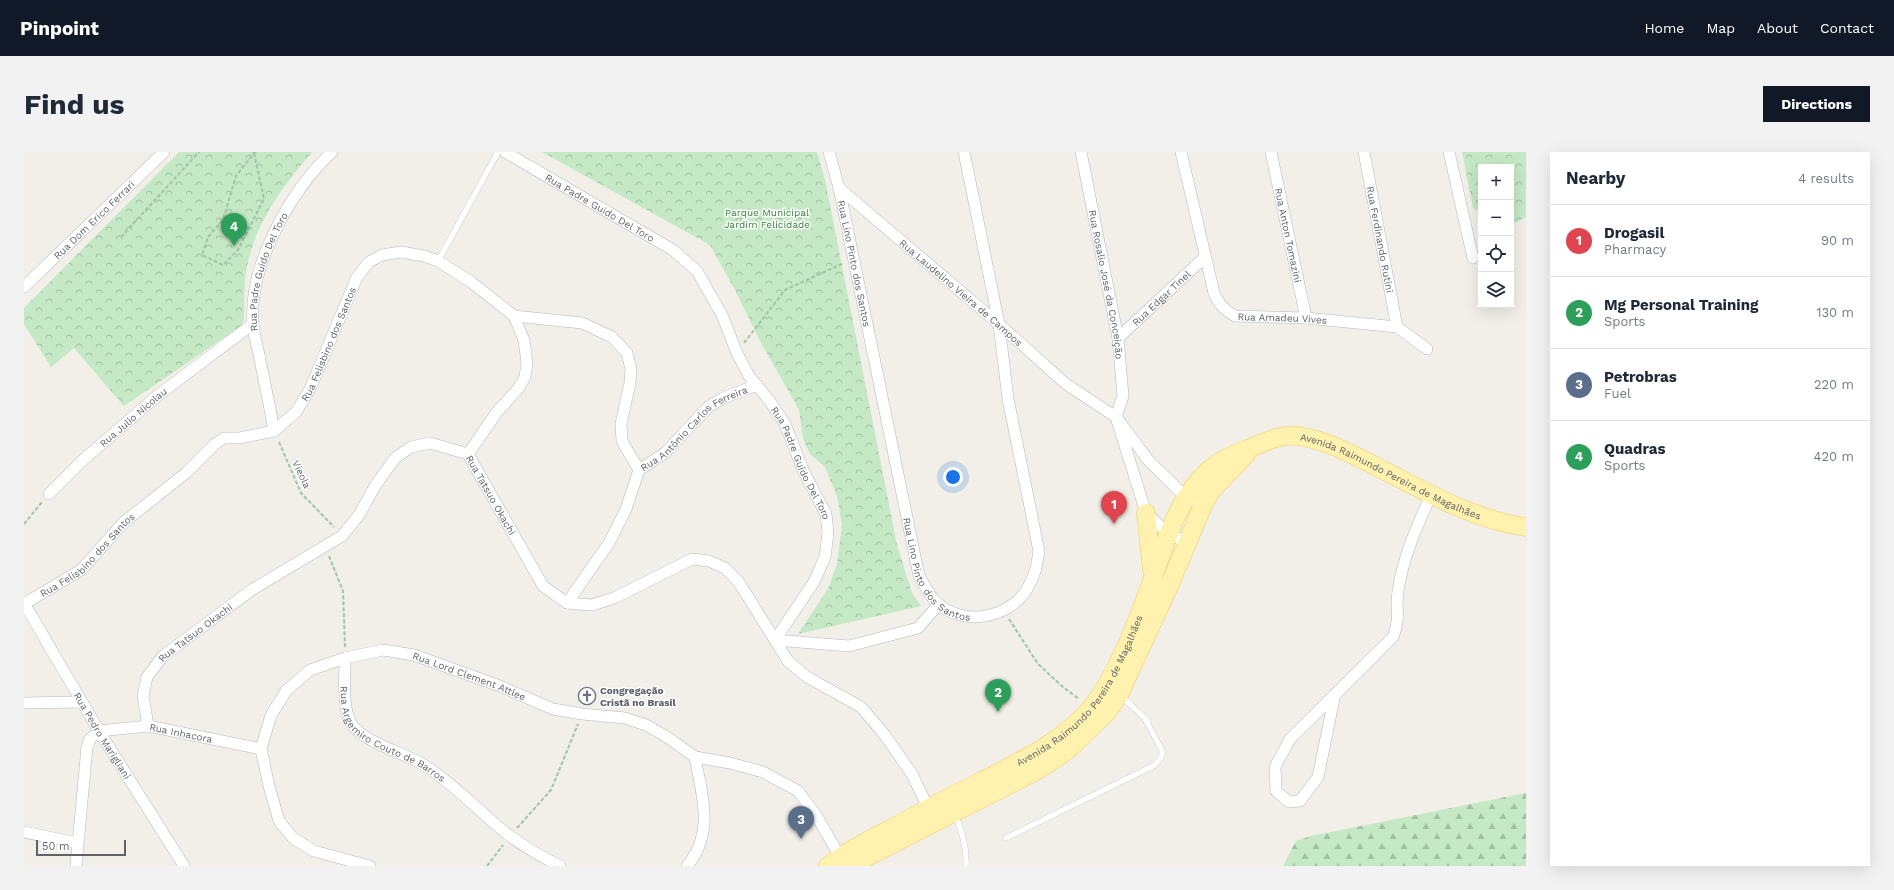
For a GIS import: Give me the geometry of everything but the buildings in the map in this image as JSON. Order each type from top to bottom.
[{"type":"main road","name":"Avenida Raimundo Pereira de Magalhães","points":[[841,864],[861,843],[902,822],[932,815],[955,813],[1040,769],[1068,750],[1108,712],[1112,690],[1124,653],[1168,533],[1186,497],[1198,480],[1226,458],[1275,438],[1288,436],[1302,437],[1325,443],[1348,452],[1431,494],[1478,514],[1526,527]]},
{"type":"main road","name":"Avenida Raimundo Pereira de Magalhães","points":[[932,815],[1025,760],[1062,736],[1112,690],[1187,543],[1212,490],[1236,463],[1256,446]]},
{"type":"main road","points":[[1146,513],[1153,577]]},
{"type":"street","name":"Rua Dom Erico Ferrari","points":[[24,287],[164,152]]},
{"type":"street","name":"Rua Padre Guido Del Toro","points":[[274,431],[253,324],[255,298],[262,260],[286,209],[322,162],[332,152]]},
{"type":"street","name":"Rua Padre Guido Del Toro","points":[[505,152],[673,250],[697,271],[722,315],[736,353],[757,386],[769,400],[785,424],[804,472],[826,514],[828,533],[825,557],[814,582],[775,640]]},
{"type":"street","points":[[829,152],[839,188]]},
{"type":"street","points":[[964,152],[999,324],[1008,399],[1039,551],[1036,573],[1026,590],[1004,611]]},
{"type":"street","name":"Rua Rosalio José da Conceição","points":[[1080,152],[1118,338],[1123,396],[1116,417]]},
{"type":"street","name":"Rua Amadeu Vives","points":[[1181,152],[1214,293],[1220,305],[1227,312],[1235,316],[1306,318],[1397,327]]},
{"type":"street","name":"Rua Anton Tomazini","points":[[1271,152],[1306,318]]},
{"type":"street","name":"Rua Ferdinando Rutini","points":[[1364,152],[1397,327]]},
{"type":"street","points":[[1448,152],[1472,258]]},
{"type":"street","name":"Rua Lino Pinto dos Santos","points":[[839,188],[919,576],[935,601],[951,612],[974,618],[1004,611]]},
{"type":"street","name":"Rua Laudelino Vieira de Campos","points":[[839,188],[999,324],[1066,384],[1116,417]]},
{"type":"street","name":"Rua Felisbino dos Santos","points":[[24,604],[81,570],[124,522],[186,473],[215,444],[224,438],[240,438],[274,431],[296,412],[310,389],[357,277],[369,262],[382,255],[401,252],[424,256],[438,262],[470,282],[514,316],[524,340],[528,363],[525,377],[518,389],[497,412],[468,454]]},
{"type":"street","name":"Rua Edgar Tinel","points":[[1118,338],[1205,257]]},
{"type":"street","name":"Rua Antônio Carlos Ferreira","points":[[514,316],[582,323],[612,337],[627,353],[631,369],[630,384],[621,424],[622,441],[638,470],[666,452],[708,407],[724,398],[757,386]]},
{"type":"street","name":"Rua Julio Nicolau","points":[[49,494],[83,460],[158,396],[253,324]]},
{"type":"street","points":[[1397,327],[1427,349]]},
{"type":"street","points":[[1116,417],[1149,461],[1186,497],[1199,516]]},
{"type":"street","points":[[1116,417],[1146,513],[1168,533],[1187,543]]},
{"type":"street","name":"Rua Tatsuo Okachi","points":[[148,726],[142,696],[147,677],[163,656],[253,589],[342,536],[359,515],[375,486],[395,458],[411,447],[430,443],[468,454],[543,586],[567,603]]},
{"type":"street","points":[[567,603],[609,544],[626,509],[638,470]]},
{"type":"street","points":[[1335,694],[1318,777],[1300,801],[1289,802],[1276,791],[1275,767],[1290,739],[1335,694],[1393,637],[1398,624],[1398,592],[1407,553],[1431,494]]},
{"type":"street","points":[[567,603],[592,605],[614,598],[692,559],[709,561],[725,568],[738,581],[788,661],[807,677],[860,707],[884,734],[912,774],[932,815]]},
{"type":"street","name":"Rua Pedro Marigliani","points":[[24,604],[99,731],[184,866]]},
{"type":"street","points":[[775,640],[850,646],[918,628],[939,604]]},
{"type":"street","name":"Rua Lord Clement Attlee","points":[[370,866],[314,851],[293,838],[280,820],[269,786],[261,749],[271,715],[286,691],[310,670],[345,658],[383,650],[414,655],[553,709],[582,714],[625,718],[646,725],[667,736],[695,758]]},
{"type":"street","name":"Rua Argemiro Couto de Barros","points":[[345,658],[345,696],[351,723],[363,736],[425,765],[453,787],[509,836],[534,853],[560,866]]},
{"type":"street","points":[[24,704],[82,702]]},
{"type":"street","name":"Rua Inhacora","points":[[99,731],[148,726],[261,749]]},
{"type":"street","points":[[76,866],[86,746],[90,739],[99,731]]},
{"type":"street","points":[[687,866],[692,860],[703,837],[706,815],[695,758],[730,763],[763,772],[798,791],[816,815],[841,864]]},
{"type":"street","points":[[24,832],[77,843]]},
{"type":"lane","points":[[438,262],[498,152]]},
{"type":"lane","points":[[1006,838],[1117,783],[1142,773],[1155,765],[1162,756],[1162,750],[1147,720],[1112,690]]},
{"type":"lane","points":[[955,813],[963,834],[966,851],[966,866]]},
{"type":"path","points":[[121,237],[199,152]]},
{"type":"path","points":[[254,152],[264,199],[238,250],[223,264],[202,255],[208,237],[223,220],[236,176],[254,152]]},
{"type":"path","points":[[736,353],[785,290],[854,259]]},
{"type":"path","name":"Vieola","points":[[274,431],[301,493],[342,536]]},
{"type":"path","points":[[24,524],[49,494]]},
{"type":"path","points":[[325,545],[343,591],[345,658]]},
{"type":"path","points":[[1004,611],[1038,664],[1063,687],[1092,707]]},
{"type":"path","points":[[487,866],[509,836],[551,790],[582,714]]},
{"type":"green space","points":[[179,152],[312,152],[292,176],[273,203],[258,232],[246,269],[244,320],[241,326],[124,406],[74,348],[51,367],[24,324],[24,308]]},
{"type":"green space","name":"Parque Municipal Jardim Felicidade","points":[[542,152],[817,152],[825,180],[897,545],[912,593],[921,606],[798,634],[829,587],[837,564],[842,525],[837,496],[825,467],[810,454],[803,439],[799,410],[760,341],[735,290],[710,245]]},
{"type":"green space","points":[[1462,152],[1526,152],[1526,217],[1514,223],[1514,164],[1478,164],[1478,210],[1473,208]]},
{"type":"green space","points":[[1526,793],[1526,866],[1283,866],[1296,841],[1311,836]]},
{"type":"place","name":"Quadras","points":[[234,246]]},
{"type":"place","name":"Drogasil","points":[[1114,524]]},
{"type":"place","name":"Congregação Cristã no Brasil","points":[[587,696]]},
{"type":"place","name":"Mg Personal Training","points":[[998,712]]},
{"type":"place","name":"Petrobras","points":[[801,839]]}]
